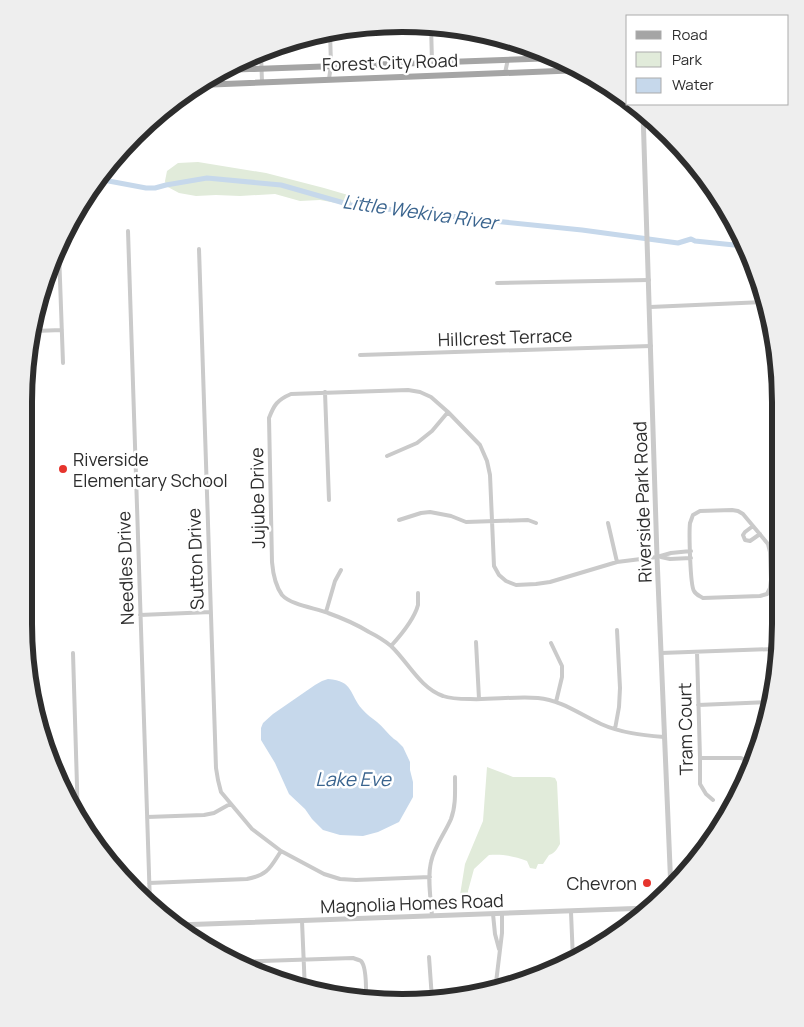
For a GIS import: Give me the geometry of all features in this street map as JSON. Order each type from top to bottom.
[{"type":"main road","name":"Forest City Road","points":[[244,69],[537,58]]},
{"type":"main road","name":"Forest City Road","points":[[213,84],[564,71]]},
{"type":"street","points":[[431,34],[432,62]]},
{"type":"street","points":[[329,79],[331,66],[330,40]]},
{"type":"street","points":[[505,73],[508,59]]},
{"type":"street","points":[[262,61],[262,82]]},
{"type":"street","name":"Riverside Park Road","points":[[643,122],[657,557],[670,879]]},
{"type":"street","name":"Needles Drive","points":[[128,231],[150,895]]},
{"type":"street","name":"Sutton Drive","points":[[199,249],[216,768],[221,792],[252,829],[280,851],[324,874],[340,879],[356,880],[430,877]]},
{"type":"street","points":[[59,265],[63,363]]},
{"type":"street","points":[[497,283],[649,280]]},
{"type":"street","points":[[650,307],[758,302]]},
{"type":"street","points":[[40,331],[62,330]]},
{"type":"street","name":"Hillcrest Terrace","points":[[360,355],[651,346]]},
{"type":"street","points":[[330,500],[325,392],[408,390],[420,392],[431,398],[448,412],[480,445],[487,461],[490,475],[494,566],[498,575],[506,581],[516,585],[550,582],[617,562],[657,557],[671,553],[691,552]]},
{"type":"street","name":"Jujube Drive","points":[[325,392],[291,394],[281,398],[272,409],[269,418],[274,577],[283,596],[294,602],[326,612]]},
{"type":"street","points":[[386,456],[417,443],[432,431],[448,412]]},
{"type":"street","points":[[700,511],[738,511],[753,526],[768,544],[770,552],[771,580],[767,594],[760,596],[704,598],[697,595],[693,591],[692,584],[690,522],[693,515],[700,511]]},
{"type":"street","points":[[399,520],[420,513],[430,512],[451,516],[466,522],[528,520],[536,523]]},
{"type":"street","points":[[608,523],[617,562]]},
{"type":"street","points":[[753,526],[743,535],[745,540],[750,541],[760,534]]},
{"type":"street","points":[[657,557],[670,559],[691,558]]},
{"type":"street","points":[[341,570],[335,581],[326,612],[370,632],[391,646],[424,684],[433,691],[443,696],[457,699],[540,698],[556,702],[615,729],[632,734],[664,737]]},
{"type":"street","points":[[391,646],[411,620],[418,604],[418,593]]},
{"type":"street","points":[[140,615],[211,612]]},
{"type":"street","points":[[615,729],[620,688],[617,630]]},
{"type":"street","points":[[476,642],[479,699]]},
{"type":"street","points":[[551,643],[562,666],[562,677],[556,702]]},
{"type":"street","points":[[661,653],[771,649]]},
{"type":"street","points":[[73,652],[77,801]]},
{"type":"street","name":"Tram Court","points":[[697,652],[700,784],[706,794],[713,800]]},
{"type":"street","points":[[698,705],[763,702]]},
{"type":"street","points":[[700,758],[741,758],[746,760]]},
{"type":"street","points":[[432,916],[431,862],[451,818],[455,797],[455,777]]},
{"type":"street","points":[[147,817],[204,816],[230,804]]},
{"type":"street","points":[[149,883],[256,877],[266,873],[280,851]]},
{"type":"street","name":"Magnolia Homes Road","points":[[187,925],[639,909]]},
{"type":"street","points":[[572,912],[573,952]]},
{"type":"street","points":[[493,914],[494,929],[500,952]]},
{"type":"street","points":[[496,982],[502,914]]},
{"type":"street","points":[[302,921],[305,982]]},
{"type":"street","points":[[494,929],[502,929]]},
{"type":"street","points":[[429,957],[432,993]]},
{"type":"street","points":[[253,962],[353,958],[360,960],[363,964],[366,992]]},
{"type":"green space","points":[[198,162],[266,173],[324,188],[348,195],[351,205],[320,200],[300,201],[275,194],[196,196],[179,193],[166,186],[167,171],[178,163]]},
{"type":"green space","points":[[487,767],[513,777],[555,778],[557,782],[560,844],[543,864],[538,864],[536,869],[530,868],[527,861],[518,858],[504,855],[489,855],[474,869],[468,891],[468,905],[463,906],[460,895],[465,864],[483,821]]},
{"type":"water","name":"Lake Eve","points":[[328,679],[347,685],[364,711],[403,747],[410,762],[413,797],[399,822],[378,832],[363,836],[340,835],[323,830],[289,794],[275,763],[261,740],[263,723],[315,685]]},
{"type":"waterway","name":"Little Wekiva River","points":[[106,181],[146,188],[207,178],[281,185],[351,205],[582,230],[678,243],[691,239],[736,245]]},
{"type":"place","name":"Riverside Elementary School","points":[[63,469]]},
{"type":"place","name":"Chevron","points":[[647,883]]}]
